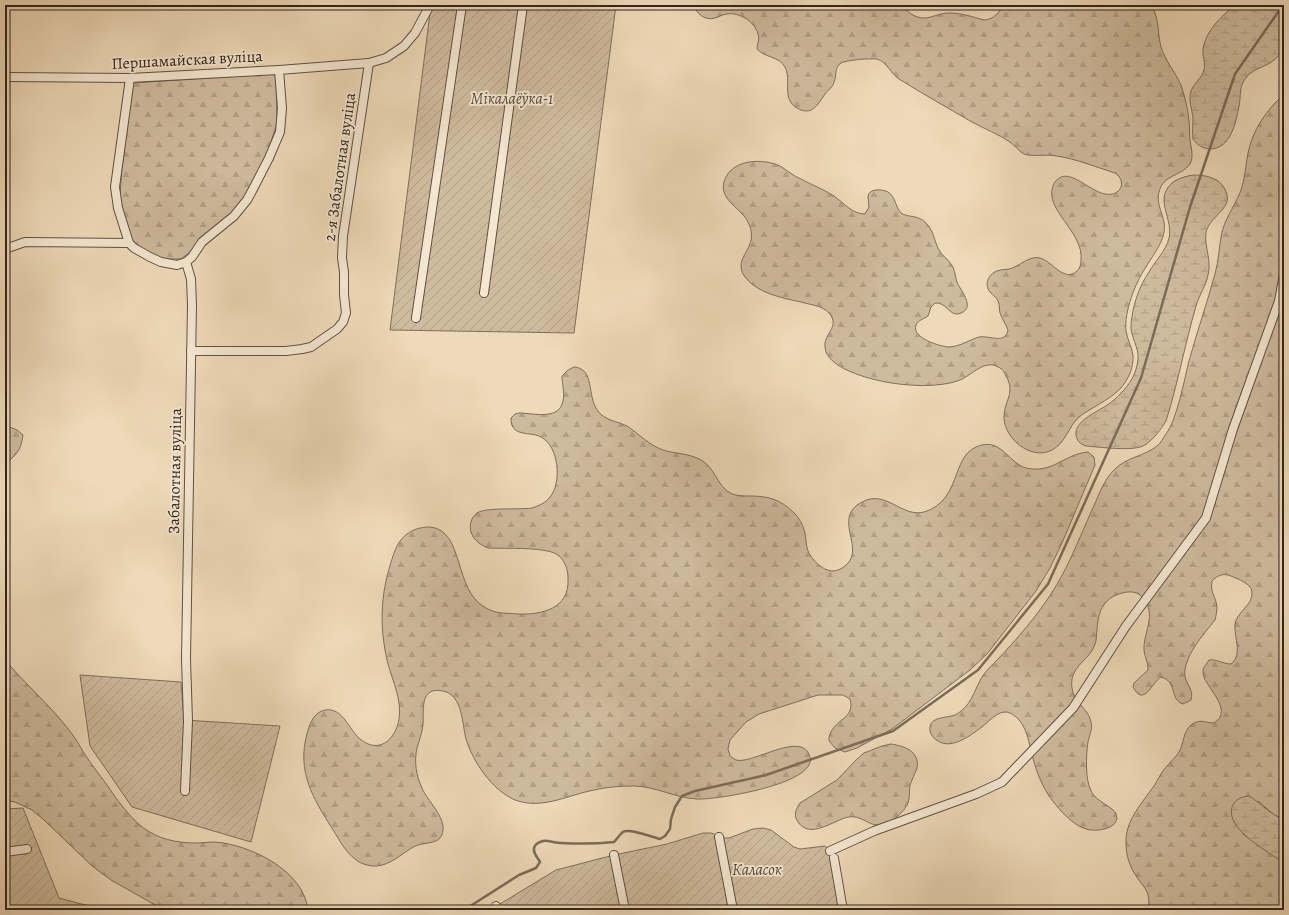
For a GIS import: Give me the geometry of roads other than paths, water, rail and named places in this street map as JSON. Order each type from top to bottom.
[{"type":"street","points":[[369,63],[386,58],[404,46],[415,32],[430,5]]},
{"type":"street","points":[[416,318],[462,5]]},
{"type":"street","points":[[484,294],[523,5]]},
{"type":"street","name":"Першамайская вуліца","points":[[5,77],[130,78],[279,70],[369,63]]},
{"type":"street","name":"2-я Забалотная вуліца","points":[[191,351],[286,350],[311,347],[337,329],[343,322],[346,312],[342,258],[343,236],[369,63]]},
{"type":"street","points":[[130,78],[116,187],[118,208],[129,243],[141,252],[161,262],[177,264],[186,262],[192,257],[202,242],[240,209],[252,191],[269,158],[280,132],[282,108],[279,70]]},
{"type":"street","points":[[5,249],[19,243],[29,242],[129,243]]},
{"type":"street","name":"Забалотная вуліца","points":[[185,791],[188,721],[186,680],[192,286],[186,262]]},
{"type":"street","points":[[843,910],[832,854],[874,831],[976,794],[1002,782],[1073,708],[1126,626],[1206,518],[1233,428],[1280,301],[1284,274]]},
{"type":"street","points":[[719,836],[733,910]]},
{"type":"street","points":[[5,852],[27,849]]},
{"type":"street","points":[[614,855],[625,910]]},
{"type":"waterway","points":[[464,910],[519,875],[536,868],[540,862],[534,852],[534,848],[538,843],[543,841],[574,844],[614,842],[623,832],[626,831],[660,839],[665,836],[670,829],[671,819],[675,807],[682,796],[695,791],[766,775],[893,731],[978,670],[1048,584],[1141,378],[1190,207],[1235,74],[1283,5]]},
{"type":"park label","name":"Мікалаёўка-1","points":[[512,99]]},
{"type":"park label","name":"Каласок","points":[[757,870]]}]
